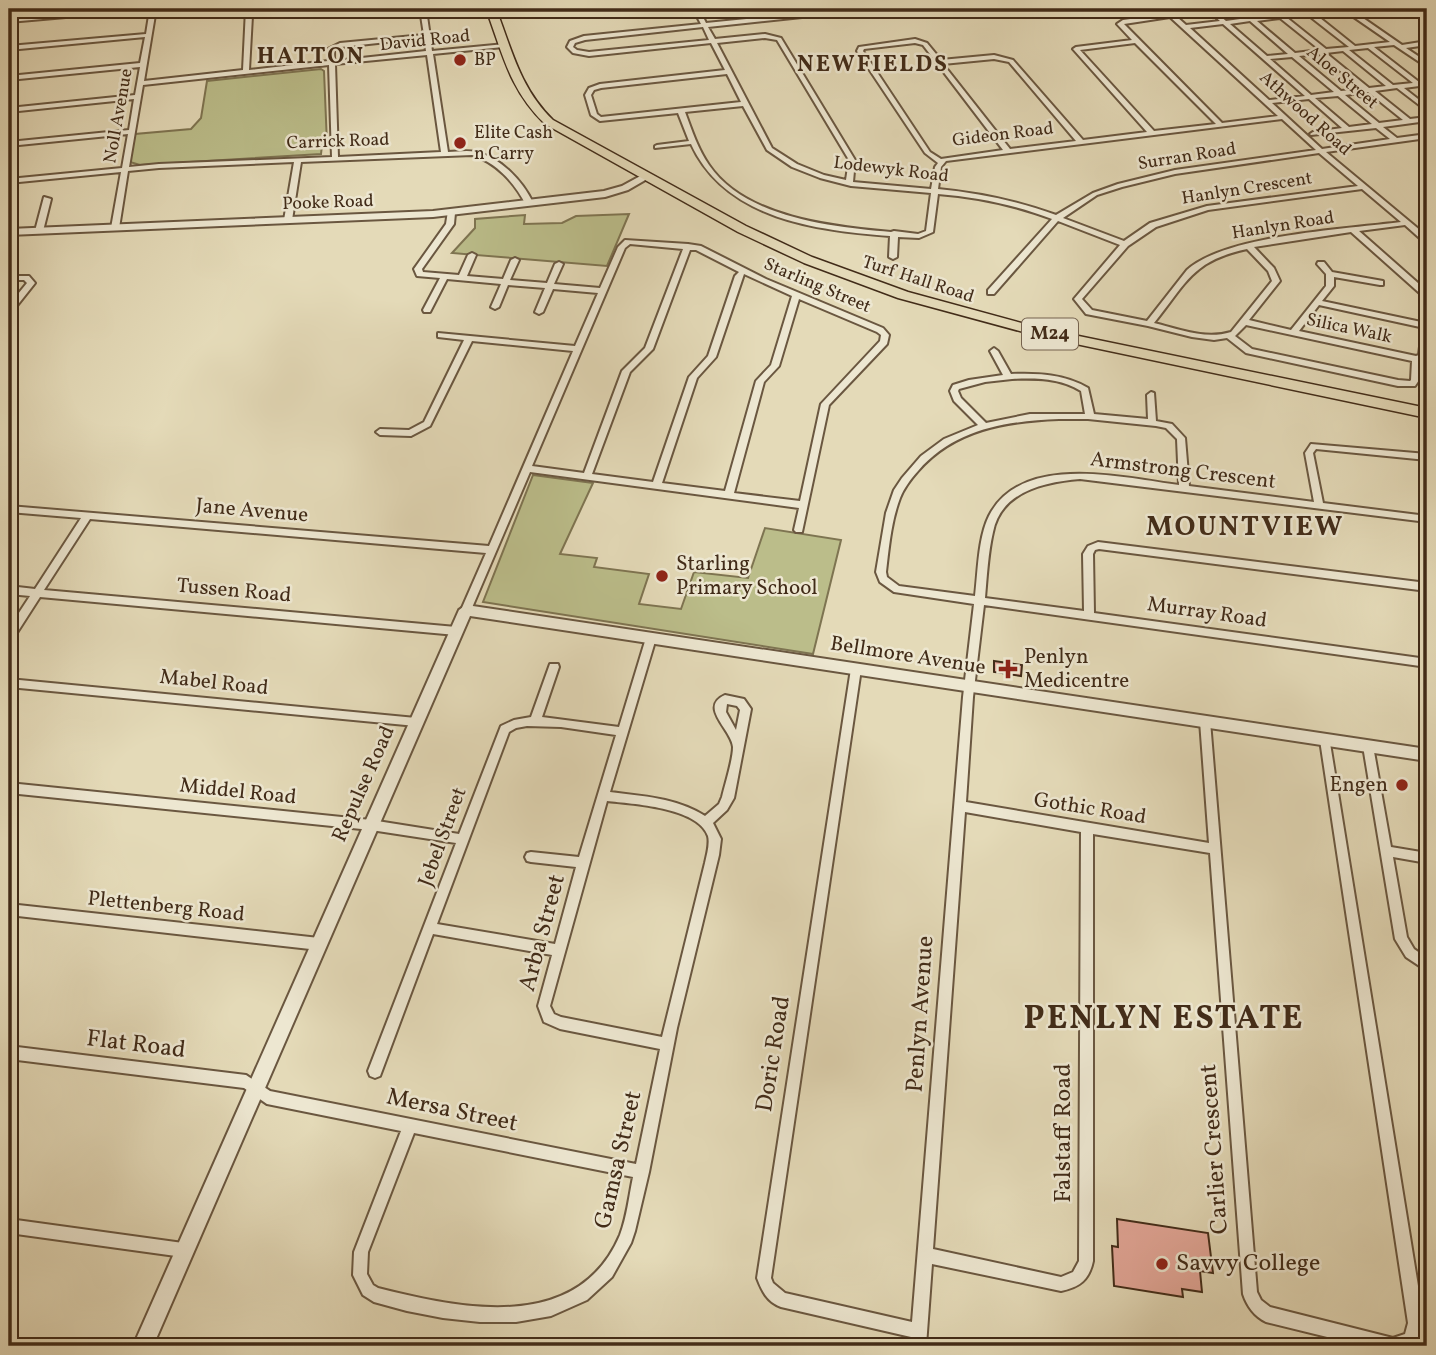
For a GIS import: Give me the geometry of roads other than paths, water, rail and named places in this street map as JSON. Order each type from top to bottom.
[{"type":"main road","name":"Turf Hall Road","points":[[494,11],[503,45],[520,89],[539,113],[572,137],[644,177],[741,229],[808,260],[935,305],[1038,332],[1427,413]]},
{"type":"street","points":[[9,20],[134,9]]},
{"type":"street","name":"Noll Avenue","points":[[115,228],[153,9]]},
{"type":"street","points":[[246,73],[249,12],[309,9]]},
{"type":"street","points":[[423,9],[445,154]]},
{"type":"street","points":[[494,11],[556,9]]},
{"type":"street","name":"Lodewyk Road","points":[[696,9],[769,149],[787,163],[830,180],[1001,200],[1125,244]]},
{"type":"street","points":[[762,9],[768,18]]},
{"type":"street","points":[[849,182],[852,160],[779,39],[765,36],[589,54],[575,52],[570,47],[572,42],[584,38],[859,9]]},
{"type":"street","name":"Athwood Road","points":[[1164,9],[1323,153],[1427,240]]},
{"type":"street","points":[[1209,9],[1348,130]]},
{"type":"street","name":"Aloe Street","points":[[1239,9],[1396,141]]},
{"type":"street","points":[[1272,9],[1408,121]]},
{"type":"street","points":[[1185,27],[1307,11],[1346,9],[1427,65]]},
{"type":"street","points":[[1307,11],[1354,48]]},
{"type":"street","points":[[1172,15],[1123,22],[1121,25],[1220,124]]},
{"type":"street","points":[[9,48],[149,35]]},
{"type":"street","points":[[335,158],[330,50],[337,45],[427,36]]},
{"type":"street","points":[[940,161],[928,153],[860,51],[868,45],[918,41],[928,46],[1008,151]]},
{"type":"street","points":[[1136,41],[1076,50],[1152,133]]},
{"type":"street","points":[[1266,58],[1427,43]]},
{"type":"street","name":"David Road","points":[[140,83],[503,45]]},
{"type":"street","points":[[1370,47],[1418,84]]},
{"type":"street","points":[[1344,49],[1427,109]]},
{"type":"street","points":[[941,62],[991,57],[1011,61],[1081,142]]},
{"type":"street","points":[[9,78],[144,65]]},
{"type":"street","points":[[727,72],[600,86],[591,89],[587,95],[594,115],[600,119],[744,104]]},
{"type":"street","points":[[1268,102],[1427,83]]},
{"type":"street","points":[[9,110],[138,97]]},
{"type":"street","name":"Gideon Road","points":[[681,111],[710,172],[730,190],[754,204],[811,223],[919,236],[929,232],[940,161],[1284,117]]},
{"type":"street","points":[[1313,134],[1427,119]]},
{"type":"street","points":[[9,144],[132,132]]},
{"type":"street","name":"Surran Road","points":[[991,292],[1057,218],[1095,194],[1148,177],[1427,136]]},
{"type":"street","points":[[657,147],[694,142]]},
{"type":"street","name":"Carrick Road","points":[[9,181],[125,169],[335,158],[483,155],[524,189],[529,203]]},
{"type":"street","points":[[288,220],[298,160]]},
{"type":"street","name":"Pooke Road","points":[[9,232],[451,212],[612,192],[644,177]]},
{"type":"street","name":"Hanlyn Crescent","points":[[1149,324],[1089,312],[1079,299],[1125,244],[1153,225],[1182,214],[1364,187]]},
{"type":"street","points":[[39,231],[47,199]]},
{"type":"street","points":[[451,212],[447,229],[417,271],[422,275],[603,291]]},
{"type":"street","name":"Hanlyn Road","points":[[1149,324],[1196,266],[1219,253],[1249,246],[1407,223]]},
{"type":"street","points":[[1354,231],[1427,295]]},
{"type":"street","points":[[893,257],[894,233]]},
{"type":"street","name":"Starling Street","points":[[628,242],[688,246],[703,250],[796,295],[880,330],[886,338],[825,404],[799,530]]},
{"type":"street","name":"Repulse Road","points":[[143,1346],[622,247],[628,242]]},
{"type":"street","points":[[587,476],[626,371],[649,348],[688,246]]},
{"type":"street","points":[[1149,324],[1208,337],[1228,336],[1245,323],[1276,281],[1271,270],[1249,246]]},
{"type":"street","points":[[462,278],[472,255]]},
{"type":"street","points":[[495,307],[515,260]]},
{"type":"street","points":[[539,312],[559,264]]},
{"type":"street","points":[[1321,264],[1330,274],[1380,283]]},
{"type":"street","points":[[657,485],[693,377],[712,357],[743,271]]},
{"type":"street","name":"Silica Walk","points":[[1293,333],[1330,286],[1330,274]]},
{"type":"street","points":[[427,310],[444,277]]},
{"type":"street","points":[[9,278],[30,279],[29,287],[9,310]]},
{"type":"street","points":[[729,495],[760,381],[775,366],[796,295]]},
{"type":"street","name":"Silica Walk","points":[[1245,323],[1416,359],[1423,357],[1426,330],[1423,326],[1316,302]]},
{"type":"street","points":[[441,335],[578,349]]},
{"type":"street","points":[[1228,336],[1249,351],[1398,383],[1412,384],[1415,380],[1416,359]]},
{"type":"street","points":[[380,432],[411,433],[427,424],[469,338]]},
{"type":"street","points":[[994,351],[1009,377]]},
{"type":"street","points":[[1090,416],[1086,391],[1079,385],[1030,376],[964,384],[954,389],[957,399],[983,425],[1041,416],[1090,416],[1169,426],[1178,433],[1184,487]]},
{"type":"street","points":[[1151,395],[1152,423]]},
{"type":"street","name":"Murray Road","points":[[983,425],[934,451],[905,479],[892,506],[881,572],[886,584],[897,589],[1427,663]]},
{"type":"street","points":[[1319,505],[1309,453],[1314,446],[1427,457]]},
{"type":"street","points":[[526,468],[803,505]]},
{"type":"street","name":"Armstrong Crescent","points":[[969,686],[990,522],[1001,505],[1021,489],[1051,479],[1080,476],[1427,519]]},
{"type":"street","name":"Jane Avenue","points":[[9,509],[492,550]]},
{"type":"street","points":[[9,636],[87,516]]},
{"type":"street","points":[[1088,616],[1088,554],[1091,548],[1098,545],[1427,587]]},
{"type":"street","name":"Tussen Road","points":[[9,590],[456,631]]},
{"type":"street","name":"Bellmore Avenue","points":[[466,610],[1427,755]]},
{"type":"street","name":"Arba Street","points":[[652,638],[606,796],[583,863],[545,1001],[550,1017],[560,1023],[667,1044]]},
{"type":"street","points":[[535,722],[554,667]]},
{"type":"street","name":"Doric Road","points":[[856,669],[764,1278],[768,1288],[782,1300],[919,1331]]},
{"type":"street","name":"Mabel Road","points":[[9,683],[416,722]]},
{"type":"street","name":"Penlyn Avenue","points":[[918,1346],[969,686]]},
{"type":"street","name":"Jebel Street","points":[[375,1071],[505,729],[514,723],[535,722],[623,732]]},
{"type":"street","name":"Carlier Crescent","points":[[1205,722],[1250,1294],[1256,1305],[1266,1314],[1393,1346],[1411,1340],[1416,1323],[1325,740]]},
{"type":"street","points":[[606,796],[686,811],[707,821],[726,803],[738,744]]},
{"type":"street","points":[[1368,747],[1401,939],[1415,959],[1427,965]]},
{"type":"street","name":"Middel Road","points":[[9,788],[371,825],[462,839]]},
{"type":"street","name":"Gothic Road","points":[[959,806],[1214,849]]},
{"type":"street","name":"Gamsa Street","points":[[410,1126],[361,1252],[360,1275],[368,1290],[374,1295],[435,1308],[521,1315],[548,1311],[575,1299],[596,1282],[618,1254],[630,1225],[667,1044],[715,844],[713,830],[707,821]]},
{"type":"street","name":"Falstaff Road","points":[[926,1255],[1061,1284],[1074,1282],[1084,1272],[1087,829]]},
{"type":"street","points":[[1387,851],[1427,858]]},
{"type":"street","name":"Arba Street","points":[[531,857],[583,863]]},
{"type":"street","name":"Plettenberg Road","points":[[9,909],[319,944]]},
{"type":"street","points":[[430,929],[559,951]]},
{"type":"street","name":"Flat Road","points":[[9,1053],[233,1080],[246,1082],[256,1089]]},
{"type":"street","name":"Mersa Street","points":[[256,1089],[267,1097],[642,1172]]},
{"type":"street","points":[[9,1226],[183,1250]]},
{"type":"place","name":"BP","points":[[460,60]]},
{"type":"place","name":"Elite Cash n Carry","points":[[460,143]]},
{"type":"place","name":"Starling Primary School","points":[[662,576]]},
{"type":"place","name":"Penlyn Medicentre","points":[[1008,669]]},
{"type":"place","name":"Engen","points":[[1402,785]]},
{"type":"place","name":"Savvy College","points":[[1162,1264]]},
{"type":"district","name":"HATTON","points":[[311,57]]},
{"type":"district","name":"NEWFIELDS","points":[[873,65]]},
{"type":"district","name":"MOUNTVIEW","points":[[1245,527]]},
{"type":"district","name":"PENLYN ESTATE","points":[[1164,1020]]}]
